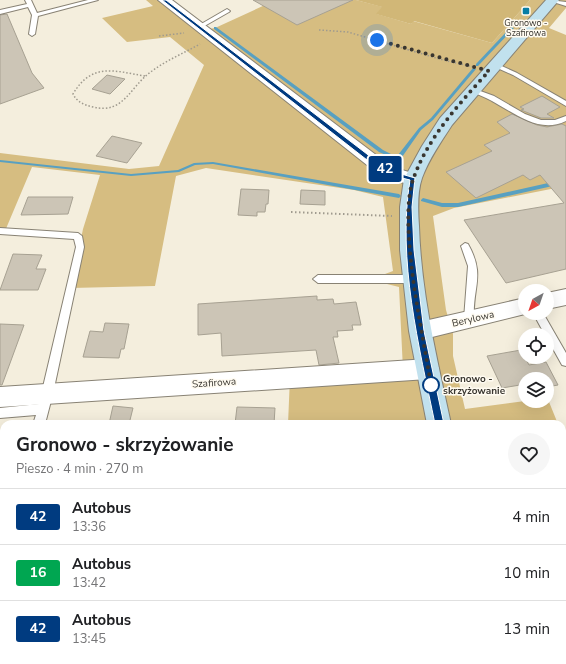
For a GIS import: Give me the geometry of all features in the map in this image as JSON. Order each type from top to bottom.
[{"type":"street","points":[[164,0],[378,165],[396,174],[413,179]]},
{"type":"street","points":[[438,420],[420,331],[413,279],[409,217],[410,191],[413,179],[437,133],[472,90],[552,0]]},
{"type":"street","points":[[554,300],[566,297]]},
{"type":"street","name":"Berylowa","points":[[420,331],[518,308]]},
{"type":"street","name":"Szafirowa","points":[[0,397],[46,401],[428,369]]},
{"type":"lane","points":[[35,15],[95,0]]},
{"type":"lane","points":[[552,0],[566,4]]},
{"type":"lane","points":[[0,12],[29,2],[35,15],[32,34]]},
{"type":"lane","points":[[205,32],[227,11]]},
{"type":"lane","points":[[492,68],[515,74],[566,104]]},
{"type":"lane","points":[[472,90],[490,96],[526,118],[537,122],[552,124],[566,118]]},
{"type":"lane","points":[[0,231],[78,236],[80,247],[46,401],[40,420]]},
{"type":"lane","points":[[465,246],[473,266],[468,306],[469,320]]},
{"type":"lane","points":[[318,279],[413,279]]},
{"type":"lane","points":[[542,320],[566,362]]},
{"type":"lane","points":[[0,413],[46,401]]},
{"type":"path","points":[[319,30],[348,32],[492,68]]},
{"type":"path","points":[[159,36],[205,32]]},
{"type":"path","points":[[145,76],[113,70],[101,70],[86,78],[73,94],[76,100],[84,104],[111,108],[118,104],[145,76],[205,32]]},
{"type":"path","points":[[291,212],[409,217]]},
{"type":"shaded area","points":[[146,0],[164,0],[203,30],[215,28],[276,0],[356,0],[383,7],[377,14],[411,24],[413,21],[492,43],[530,0],[566,0],[566,8],[549,28],[566,35],[566,186],[454,208],[433,216],[446,310],[453,334],[453,356],[465,409],[518,402],[518,408],[551,408],[556,420],[288,420],[290,377],[403,370],[399,287],[387,284],[385,274],[393,271],[383,197],[354,190],[206,168],[176,176],[155,286],[71,288],[83,229],[100,175],[32,167],[5,231],[0,231],[0,153],[129,169],[159,166],[204,65],[170,37],[127,42],[102,18],[153,6]]},
{"type":"shaded area","points":[[356,0],[530,0],[492,43],[414,21],[411,24],[376,14],[382,7]]},
{"type":"building","points":[[253,0],[353,0],[297,25]]},
{"type":"building","points":[[7,14],[32,73],[44,88],[0,104],[0,15]]},
{"type":"building","points":[[107,75],[125,79],[110,94],[92,89]]},
{"type":"building","points":[[542,96],[560,107],[547,114],[554,118],[541,118],[521,110],[524,109],[520,107]]},
{"type":"building","points":[[512,114],[537,125],[547,127],[562,124],[566,126],[566,269],[506,283],[464,220],[564,203],[540,175],[530,180],[523,175],[476,198],[446,172],[492,151],[484,145],[510,133],[497,122]]},
{"type":"building","points":[[112,136],[142,143],[127,163],[96,156]]},
{"type":"building","points":[[241,189],[269,190],[268,204],[266,204],[265,212],[257,212],[257,216],[238,215]]},
{"type":"building","points":[[301,190],[325,191],[325,205],[300,204]]},
{"type":"building","points":[[28,197],[73,197],[68,214],[21,215]]},
{"type":"building","points":[[13,254],[42,255],[36,269],[46,269],[38,290],[0,290]]},
{"type":"building","points":[[317,296],[317,300],[333,299],[334,304],[356,302],[361,325],[352,325],[353,330],[337,331],[338,337],[333,337],[339,363],[319,365],[316,350],[222,356],[221,333],[198,335],[198,304]]},
{"type":"building","points":[[105,323],[129,324],[124,349],[121,349],[119,358],[83,357],[90,331],[103,332]]},
{"type":"building","points":[[0,324],[24,325],[2,385],[0,385]]},
{"type":"building","points":[[518,351],[518,364],[547,364],[551,372],[518,372],[518,385],[502,388],[487,356]]},
{"type":"building","points":[[554,377],[558,385],[554,386]]},
{"type":"building","points":[[113,406],[133,408],[130,420],[110,420]]},
{"type":"building","points":[[237,407],[275,408],[274,420],[235,420]]},
{"type":"waterway","points":[[215,28],[381,151],[395,158],[400,156],[420,129],[432,119],[474,69]]},
{"type":"waterway","points":[[477,65],[512,28]]},
{"type":"waterway","points":[[0,161],[131,175],[179,171],[194,164],[213,163],[399,196]]},
{"type":"waterway","points":[[423,200],[442,205],[458,205],[566,181]]},
{"type":"bus line","name":"42","points":[[164,0],[378,165],[386,170],[413,179],[410,191],[409,207],[410,250],[413,279],[420,331],[438,420]]},
{"type":"place","name":"Gronowo - Szafirowa","points":[[526,11]]},
{"type":"place","name":"Gronowo - skrzyżowanie","points":[[431,385]]},
{"type":"route","points":[[377,40],[443,60],[489,71],[437,133],[418,168],[410,191],[409,224],[413,279],[420,331],[431,385]]}]
